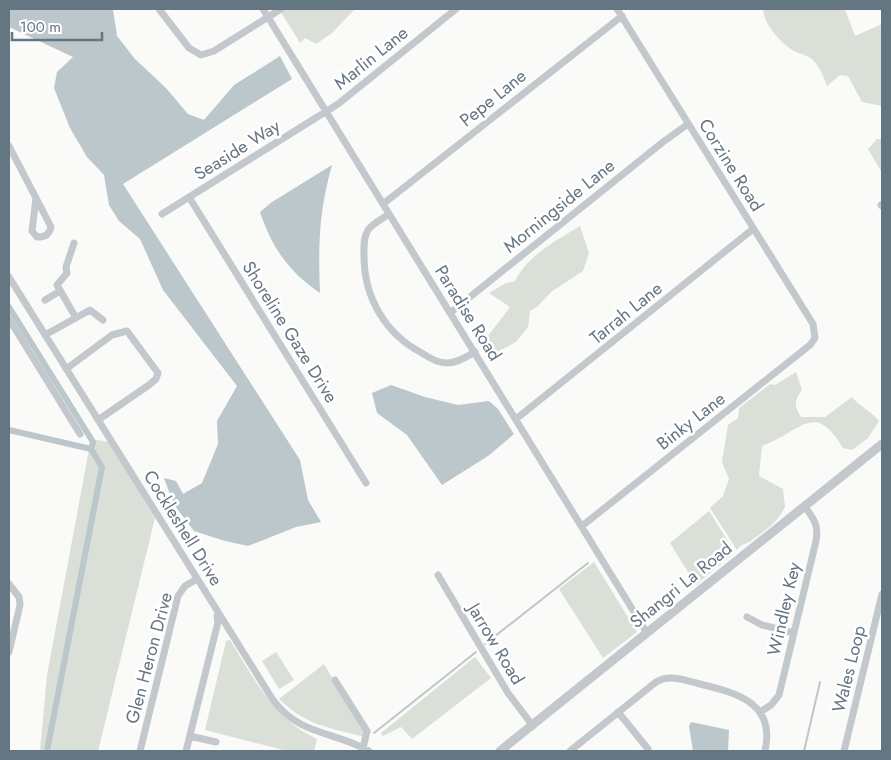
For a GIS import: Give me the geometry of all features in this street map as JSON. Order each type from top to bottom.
[{"type":"street","points":[[159,9],[189,48],[201,55],[214,51],[281,9]]},
{"type":"street","name":"Paradise Road","points":[[263,9],[647,633]]},
{"type":"street","name":"Marlin Lane","points":[[327,112],[456,9]]},
{"type":"street","name":"Corzine Road","points":[[617,9],[813,324],[815,338]]},
{"type":"street","name":"Pepe Lane","points":[[383,204],[622,16]]},
{"type":"street","name":"Seaside Way","points":[[162,214],[327,112]]},
{"type":"street","name":"Morningside Lane","points":[[450,313],[688,124]]},
{"type":"street","points":[[9,146],[36,198],[51,227],[49,233],[44,237],[37,237],[32,231],[36,198]]},
{"type":"street","name":"Shoreline Gaze Drive","points":[[189,197],[366,483]]},
{"type":"street","points":[[389,214],[369,230],[364,242],[366,282],[371,298],[383,319],[405,343],[434,360],[454,362],[475,352]]},
{"type":"street","name":"Tarrah Lane","points":[[516,419],[753,228]]},
{"type":"street","points":[[74,243],[66,268],[67,273],[57,285],[76,318]]},
{"type":"street","name":"Cockleshell Drive","points":[[9,277],[216,610],[282,711],[308,730],[344,739],[366,750]]},
{"type":"street","points":[[45,300],[60,291]]},
{"type":"street","points":[[45,335],[90,310],[103,320]]},
{"type":"street","points":[[9,319],[80,434]]},
{"type":"street","points":[[66,369],[112,335],[127,331],[158,373],[156,380],[98,420]]},
{"type":"street","name":"Binky Lane","points":[[582,526],[732,408],[810,345],[815,338]]},
{"type":"street","name":"Shangri La Road","points":[[500,751],[805,508],[882,444]]},
{"type":"street","name":"Windley Key","points":[[760,712],[771,705],[779,695],[817,535],[816,521],[805,508]]},
{"type":"street","name":"Jarrow Road","points":[[438,575],[508,693],[533,726]]},
{"type":"street","name":"Glen Heron Drive","points":[[140,751],[178,596],[186,586],[197,579]]},
{"type":"street","points":[[9,584],[19,597],[20,605],[9,652]]},
{"type":"street","name":"Wales Loop","points":[[844,751],[882,594]]},
{"type":"street","points":[[186,751],[218,622],[216,610]]},
{"type":"street","points":[[747,617],[762,625],[794,633]]},
{"type":"street","points":[[570,751],[656,682],[668,677],[736,693],[748,700],[760,712],[767,734],[765,751]]},
{"type":"street","points":[[335,680],[367,731],[366,750]]},
{"type":"street","points":[[618,712],[648,749]]},
{"type":"street","points":[[190,736],[216,742]]},
{"type":"shaded area","points":[[9,9],[113,9],[117,36],[135,59],[166,88],[188,114],[204,120],[234,85],[280,56],[292,79],[123,184],[300,460],[308,500],[321,522],[296,527],[248,546],[194,531],[174,505],[164,478],[176,481],[183,494],[202,483],[218,444],[217,421],[237,386],[163,290],[140,239],[119,221],[109,205],[104,175],[87,157],[70,128],[54,88],[57,72],[73,57],[9,27]]},
{"type":"shaded area","points":[[279,9],[355,9],[332,33],[316,44],[305,38],[300,43]]},
{"type":"shaded area","points":[[763,9],[845,9],[855,36],[882,24],[882,106],[862,102],[848,76],[840,75],[827,86],[821,71],[812,59],[794,51],[774,33],[766,21]]},
{"type":"shaded area","points":[[877,139],[882,139],[882,173],[868,149]]},
{"type":"shaded area","points":[[332,165],[324,198],[320,228],[320,293],[299,277],[283,258],[270,237],[260,212],[272,202]]},
{"type":"shaded area","points":[[580,226],[589,253],[583,271],[551,292],[538,306],[530,311],[528,327],[516,342],[493,354],[485,340],[510,307],[489,293],[506,283],[515,281],[520,272],[535,256]]},
{"type":"shaded area","points":[[796,372],[802,390],[797,397],[796,404],[801,417],[825,417],[852,397],[879,421],[868,438],[852,450],[843,448],[833,433],[823,425],[815,422],[797,428],[762,446],[759,476],[783,489],[785,507],[770,527],[737,550],[710,508],[723,496],[729,479],[722,462],[728,425],[738,418],[739,408],[770,384],[775,385]]},
{"type":"shaded area","points":[[391,385],[425,397],[458,405],[489,401],[498,409],[514,434],[488,456],[442,485],[407,435],[377,413],[372,393]]},
{"type":"shaded area","points":[[91,439],[109,442],[155,518],[98,751],[40,751],[47,675]]},
{"type":"shaded area","points":[[709,511],[735,552],[696,585],[670,543]]},
{"type":"shaded area","points":[[594,562],[637,632],[603,658],[559,589]]},
{"type":"shaded area","points":[[230,640],[266,697],[288,720],[317,739],[314,751],[287,751],[205,730],[226,641]]},
{"type":"shaded area","points":[[276,652],[294,680],[279,689],[262,661]]},
{"type":"shaded area","points":[[475,657],[491,678],[412,739],[401,727],[383,736],[381,733]]},
{"type":"shaded area","points":[[324,664],[365,732],[364,737],[329,728],[309,720],[289,708],[279,699]]},
{"type":"shaded area","points":[[691,722],[729,730],[728,751],[693,751],[689,726]]},
{"type":"waterway","points":[[9,307],[93,442],[91,449]]},
{"type":"waterway","points":[[9,430],[91,449],[102,467],[47,751]]},
{"type":"waterway","points":[[485,644],[588,563]]},
{"type":"waterway","points":[[374,733],[476,652]]},
{"type":"waterway","points":[[804,751],[820,682]]}]
